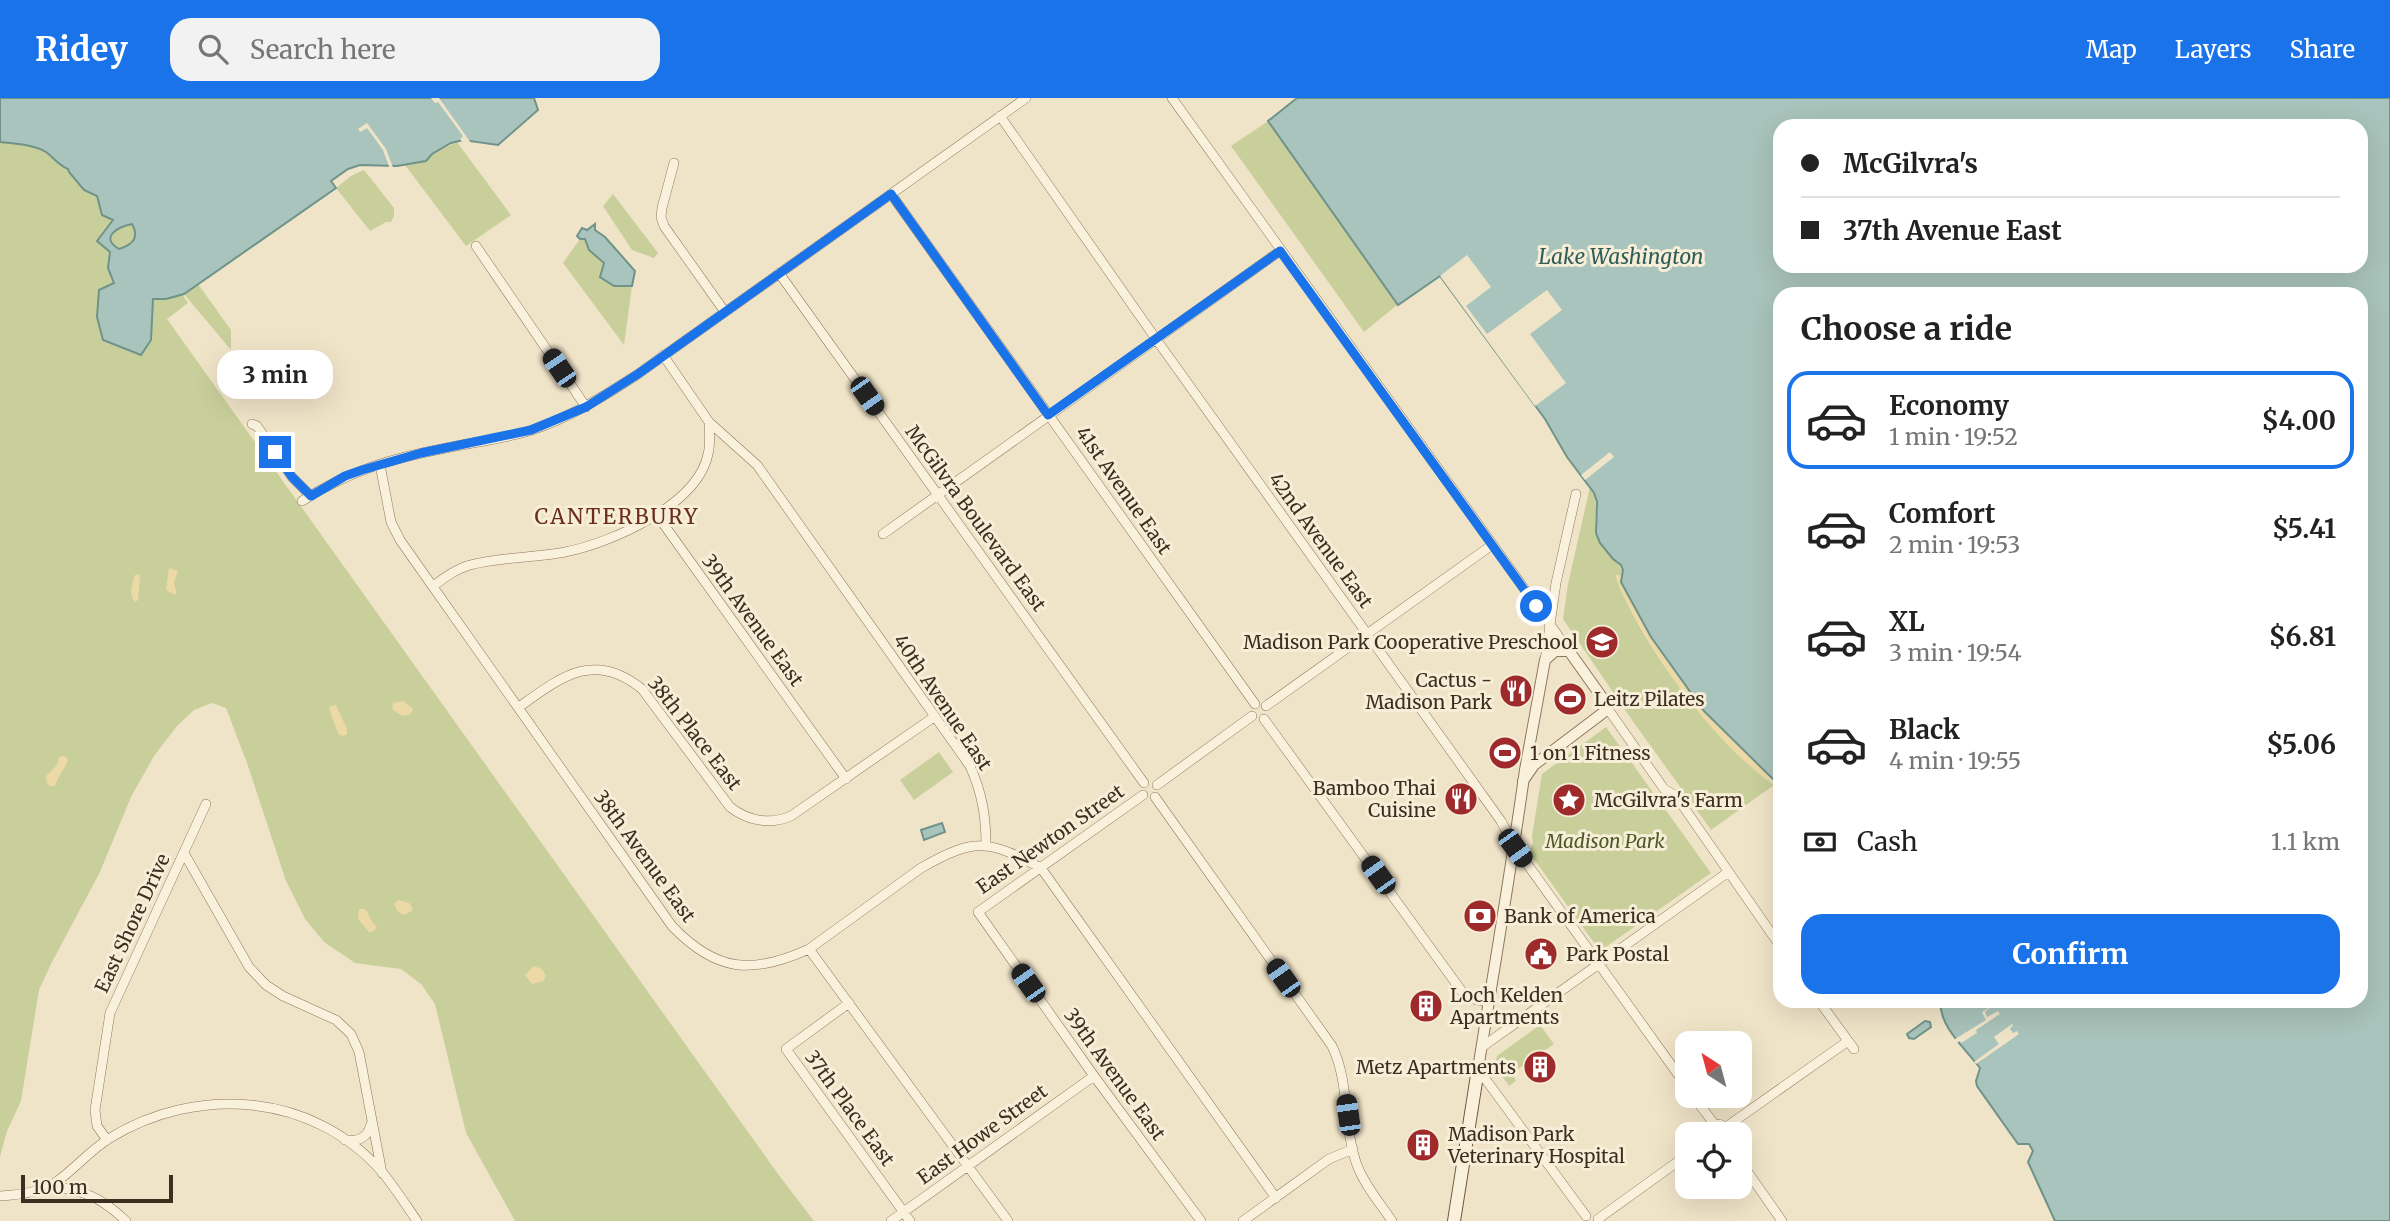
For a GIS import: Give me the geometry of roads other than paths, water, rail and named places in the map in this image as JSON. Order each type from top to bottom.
[{"type":"main road","points":[[1454,1221],[1478,1069]]},
{"type":"street","points":[[252,424],[257,426],[307,498],[345,476],[421,453],[511,436],[586,407],[725,312],[1026,98]]},
{"type":"street","points":[[1172,98],[1569,651],[1664,789],[1676,796],[1773,936]]},
{"type":"street","name":"42nd Avenue East","points":[[1000,116],[1501,821],[1515,848],[1675,1071]]},
{"type":"street","points":[[674,163],[661,217],[664,226],[725,312]]},
{"type":"street","name":"41st Avenue East","points":[[891,194],[1255,705]]},
{"type":"street","points":[[476,246],[586,407]]},
{"type":"street","points":[[883,534],[1280,251]]},
{"type":"street","name":"McGilvra Boulevard East","points":[[779,273],[1144,783]]},
{"type":"street","name":"40th Avenue East","points":[[663,355],[709,422],[757,466],[970,766],[982,793],[986,845]]},
{"type":"street","points":[[433,586],[470,565],[592,546],[625,533],[657,515],[680,496],[699,475],[708,454],[709,422]]},
{"type":"street","name":"38th Avenue East","points":[[380,465],[391,522],[400,540],[664,916],[692,946],[716,960],[740,965],[777,962],[809,950],[921,868],[953,852],[986,845]]},
{"type":"street","points":[[1576,494],[1556,583],[1478,1069],[1584,1219],[1593,1215],[1598,1220],[1675,1164]]},
{"type":"street","name":"39th Avenue East","points":[[657,515],[846,779]]},
{"type":"street","points":[[1266,706],[1492,545]]},
{"type":"street","points":[[1545,660],[1555,650],[1569,651]]},
{"type":"street","name":"38th Place East","points":[[519,707],[558,679],[577,671],[615,673],[629,679],[642,690],[730,807],[740,815],[754,820],[783,820],[846,779]]},
{"type":"street","points":[[1259,703],[1266,706],[1268,713],[1264,719],[1258,720],[1252,716],[1251,710],[1255,705],[1259,703]]},
{"type":"street","points":[[1523,781],[1534,765],[1608,709]]},
{"type":"street","points":[[1157,785],[1252,716]]},
{"type":"street","points":[[846,779],[934,717]]},
{"type":"street","points":[[1264,719],[1464,993],[1489,1002]]},
{"type":"street","points":[[1531,738],[1542,749],[1550,752]]},
{"type":"street","points":[[1149,781],[1157,785],[1158,791],[1154,797],[1149,799],[1143,795],[1141,789],[1144,783],[1149,781]]},
{"type":"street","name":"East Newton Street","points":[[978,912],[1143,795]]},
{"type":"street","points":[[1154,797],[1332,1046],[1340,1067],[1353,1149],[1364,1182],[1392,1221]]},
{"type":"street","name":"East Shore Drive","points":[[107,1140],[97,1126],[95,1110],[110,1013],[206,804]]},
{"type":"street","points":[[986,845],[1010,852],[1041,868],[1276,1198]]},
{"type":"street","points":[[184,853],[249,967],[266,985],[283,996],[336,1020],[351,1034],[359,1052],[382,1173]]},
{"type":"street","points":[[1482,1047],[1727,873]]},
{"type":"street","name":"39th Avenue East","points":[[978,912],[1201,1221]]},
{"type":"street","points":[[809,950],[1008,1221]]},
{"type":"street","name":"37th Place East","points":[[849,1003],[786,1049],[910,1221]]},
{"type":"street","points":[[1824,1008],[1854,1049]]},
{"type":"street","points":[[1739,1122],[1848,1041]]},
{"type":"street","name":"East Howe Street","points":[[891,1221],[1094,1076]]},
{"type":"street","points":[[50,1186],[107,1140],[138,1122],[168,1111],[220,1103],[247,1104],[276,1110],[317,1125],[344,1140],[382,1173],[417,1221]]},
{"type":"street","points":[[344,1140],[363,1138],[370,1129],[371,1118]]},
{"type":"street","points":[[1243,1221],[1329,1159],[1353,1149]]},
{"type":"street","points":[[1752,1178],[1782,1221]]},
{"type":"street","points":[[0,1196],[50,1186],[76,1189],[97,1198],[125,1221]]},
{"type":"water","points":[[0,98],[534,98],[538,110],[498,145],[463,140],[451,143],[432,154],[426,161],[397,166],[360,165],[348,169],[331,181],[336,188],[184,294],[153,299],[151,340],[141,355],[103,340],[97,317],[99,290],[114,283],[108,268],[110,252],[97,241],[113,220],[102,215],[97,196],[84,190],[68,169],[46,152],[30,146],[0,142]],"holes":[[[132,224],[135,237],[131,243],[119,249],[113,245],[113,233]]]},
{"type":"water","name":"Lake Washington","points":[[1297,98],[2390,98],[2390,1221],[2055,1221],[2028,1162],[2033,1151],[2029,1144],[2018,1144],[1977,1086],[1980,1068],[1949,1029],[1941,1008],[2368,1008],[2368,287],[1773,287],[1773,779],[1704,711],[1651,637],[1621,582],[1621,565],[1600,543],[1596,533],[1597,502],[1594,493],[1567,457],[1545,419],[1440,276],[1398,305],[1268,121]]},
{"type":"water","points":[[595,224],[595,230],[605,237],[635,271],[632,286],[614,286],[600,277],[604,263],[589,250],[585,239],[577,236],[582,228],[587,230]]},
{"type":"water","points":[[942,823],[945,832],[924,840],[921,830]]},
{"type":"water","points":[[1925,1021],[1930,1022],[1931,1027],[1914,1039],[1909,1038],[1907,1034]]},
{"type":"place","name":"Madison Park Cooperative Preschool","points":[[1602,642]]},
{"type":"place","name":"Cactus - Madison Park","points":[[1516,691]]},
{"type":"place","name":"Leitz Pilates","points":[[1570,699]]},
{"type":"place","name":"1 on 1 Fitness","points":[[1505,753]]},
{"type":"place","name":"Bamboo Thai Cuisine","points":[[1461,799]]},
{"type":"place","name":"McGilvra's Farm","points":[[1569,800]]},
{"type":"place","name":"Bank of America","points":[[1480,916]]},
{"type":"place","name":"Park Postal","points":[[1541,954]]},
{"type":"place","name":"Loch Kelden Apartments","points":[[1426,1006]]},
{"type":"place","name":"Metz Apartments","points":[[1540,1067]]},
{"type":"place","name":"Madison Park Veterinary Hospital","points":[[1423,1145]]},
{"type":"district","name":"CANTERBURY","points":[[617,517]]},
{"type":"park label","name":"Madison Park","points":[[1605,841]]}]
